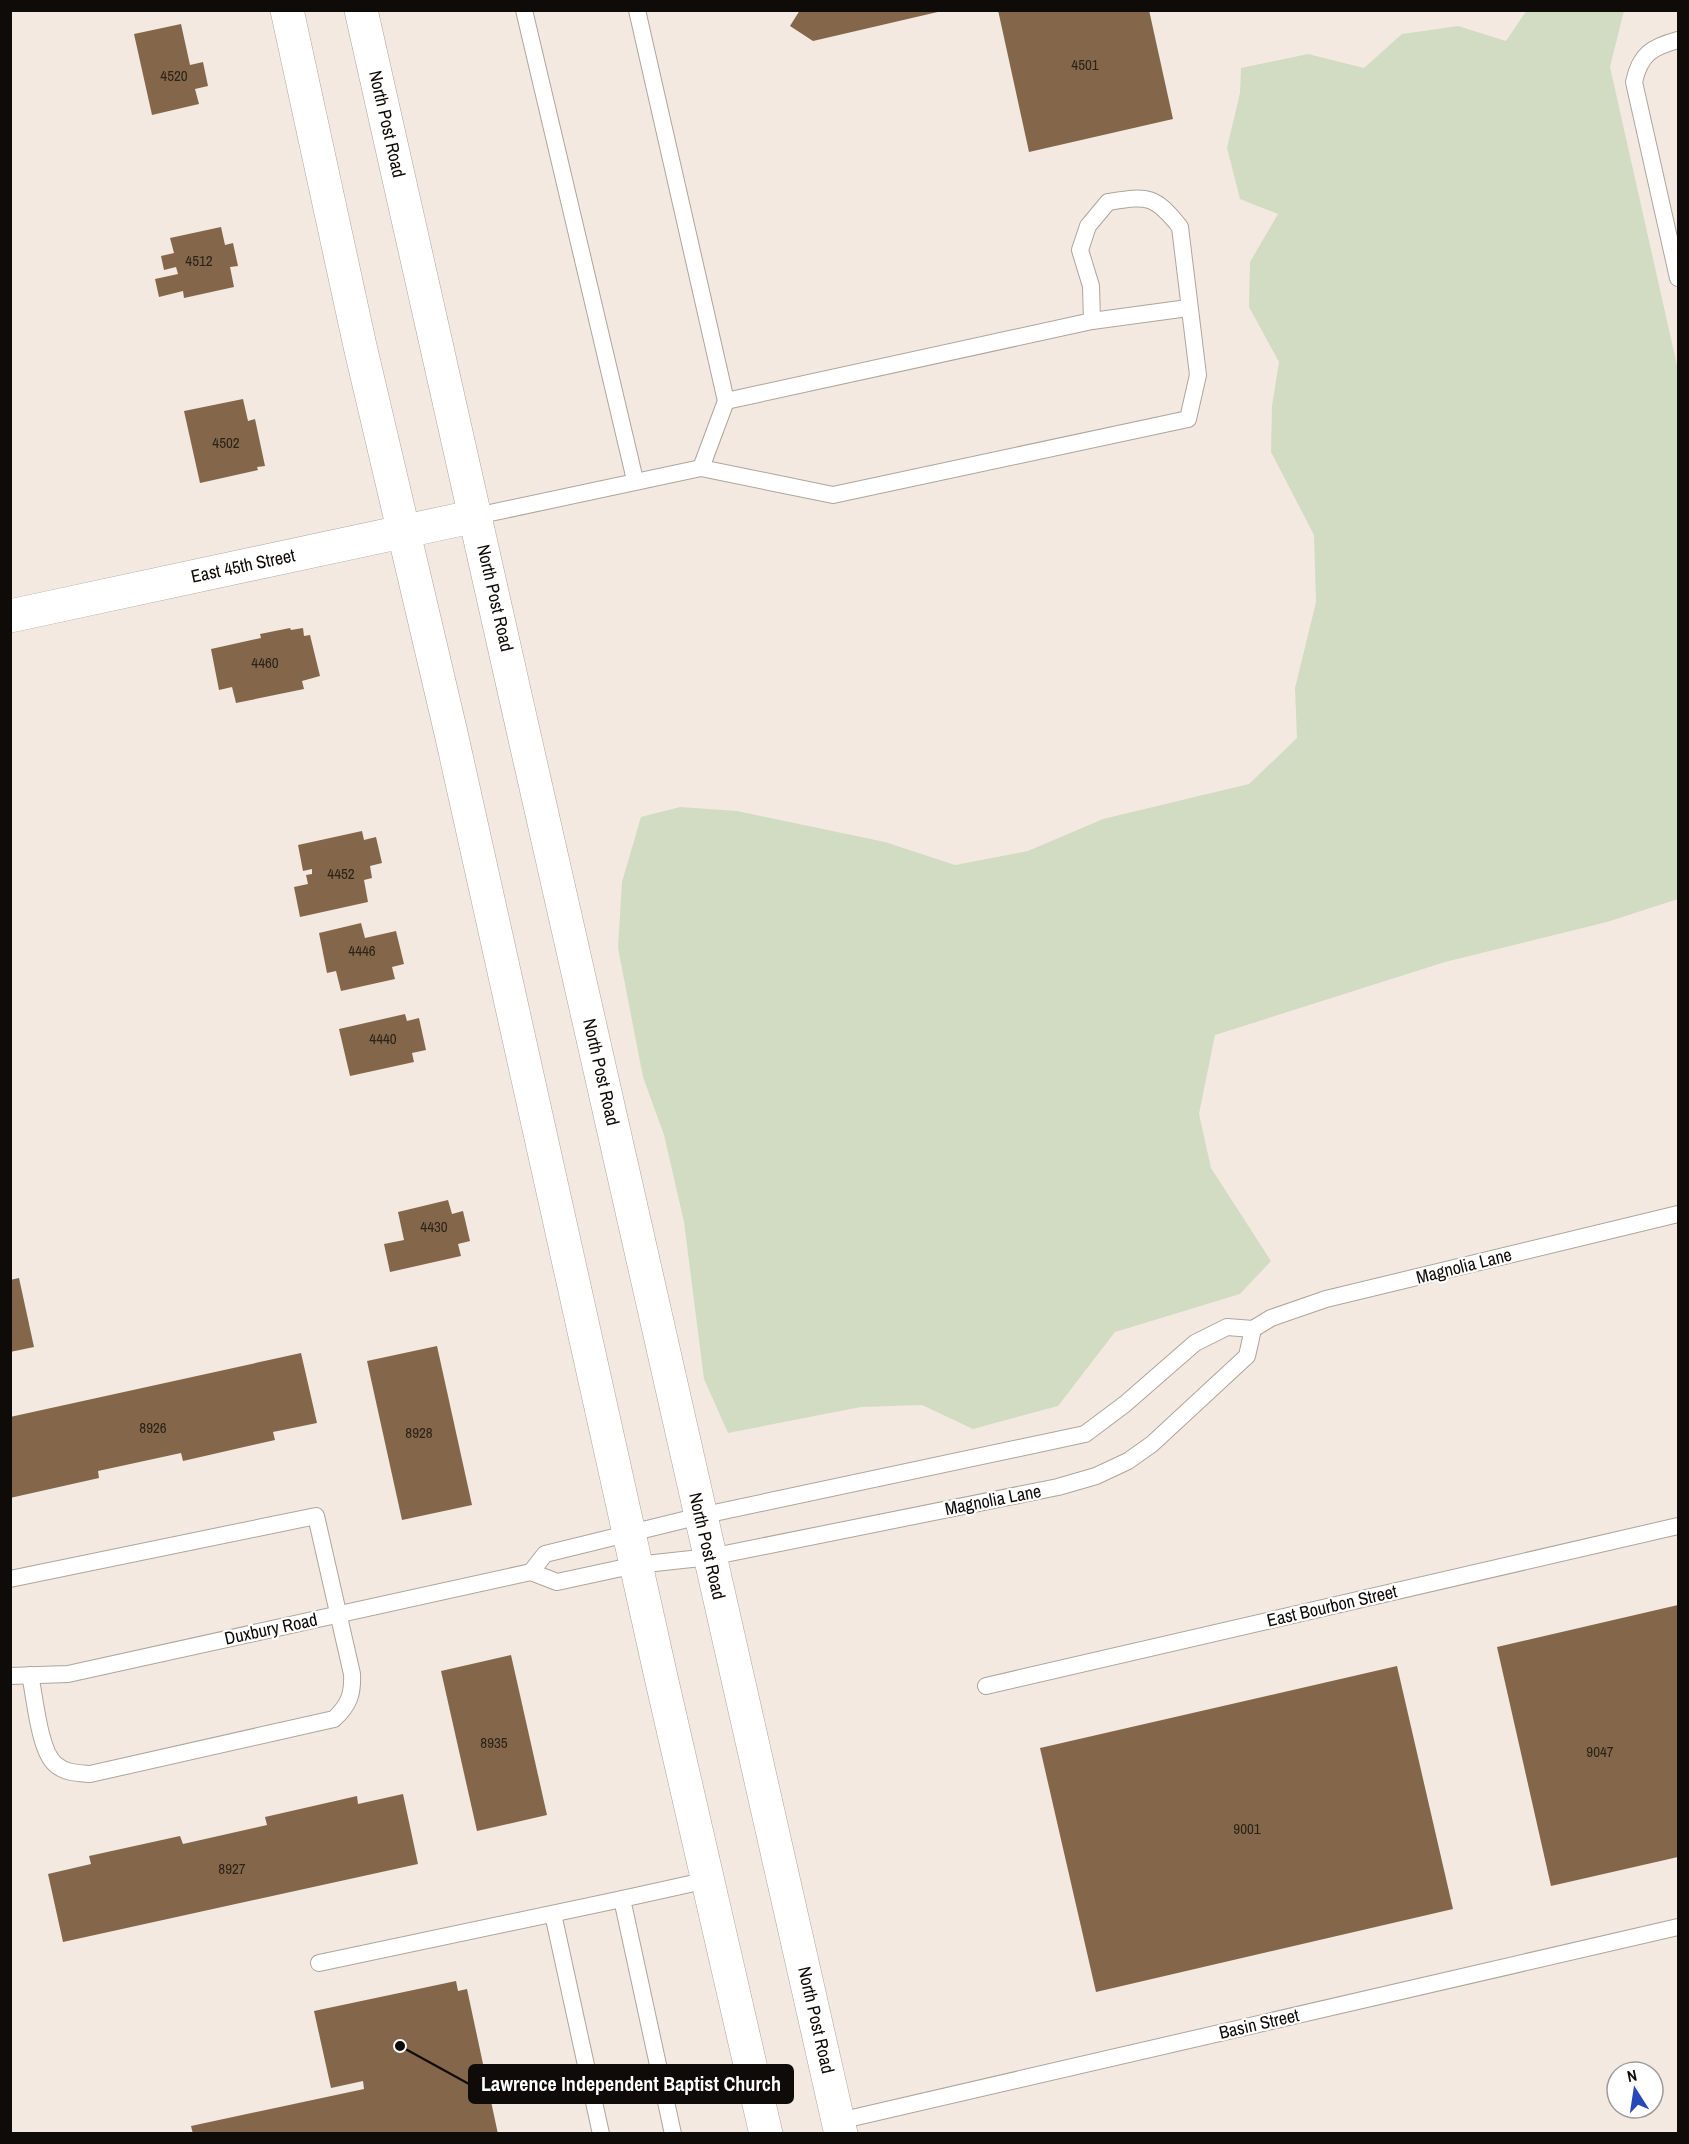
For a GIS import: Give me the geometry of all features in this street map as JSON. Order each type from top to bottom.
[{"type":"main road","points":[[287,10],[766,2133]]},
{"type":"main road","name":"North Post Road","points":[[361,10],[710,1557],[742,1709],[840,2127]]},
{"type":"main road","name":"East 45th Street","points":[[10,616],[476,516]]},
{"type":"lane","points":[[524,10],[635,480]]},
{"type":"lane","points":[[637,10],[726,401],[701,468]]},
{"type":"lane","points":[[1678,40],[1659,45],[1641,60],[1634,82],[1678,278]]},
{"type":"lane","points":[[476,516],[635,480],[701,468],[834,495],[1188,418],[1197,375],[1180,227],[1166,208],[1144,197],[1108,202],[1088,226],[1080,250],[1091,286],[1092,321]]},
{"type":"lane","points":[[726,401],[1092,321],[1188,308]]},
{"type":"lane","name":"Magnolia Lane","points":[[633,1550],[664,1525],[1085,1434],[1125,1404],[1195,1343],[1227,1327],[1253,1329],[1271,1318],[1326,1299],[1678,1214]]},
{"type":"lane","name":"Magnolia Lane","points":[[633,1550],[673,1562],[710,1557],[1058,1487],[1096,1476],[1128,1461],[1152,1444],[1247,1356],[1253,1329]]},
{"type":"lane","points":[[10,1579],[316,1516],[352,1674],[353,1692],[346,1708],[334,1719],[90,1774],[69,1772],[55,1765],[46,1754],[30,1675]]},
{"type":"lane","name":"East Bourbon Street","points":[[986,1686],[1678,1526]]},
{"type":"lane","points":[[633,1550],[557,1582],[531,1572],[545,1554],[633,1550]]},
{"type":"lane","name":"Duxbury Road","points":[[10,1676],[68,1674],[531,1572]]},
{"type":"lane","points":[[319,1963],[708,1881]]},
{"type":"lane","points":[[622,1899],[673,2133]]},
{"type":"lane","points":[[553,1914],[601,2133]]},
{"type":"lane","name":"Basin Street","points":[[840,2127],[1678,1927]]},
{"type":"green space","points":[[1527,10],[1624,11],[1610,67],[1678,370],[1678,899],[1607,922],[1445,962],[1215,1035],[1199,1114],[1211,1168],[1271,1261],[1240,1294],[1115,1332],[1058,1406],[973,1429],[922,1405],[861,1407],[728,1433],[704,1379],[684,1222],[664,1135],[643,1077],[618,948],[622,882],[641,817],[680,807],[737,811],[885,842],[955,865],[1028,851],[1103,819],[1249,784],[1297,738],[1295,688],[1316,602],[1314,535],[1271,452],[1272,406],[1279,362],[1249,307],[1250,262],[1278,214],[1240,199],[1227,148],[1240,93],[1241,68],[1308,54],[1364,68],[1402,34],[1458,26],[1506,41]]},
{"type":"building","points":[[800,10],[942,11],[813,41],[790,26]]},
{"type":"building","points":[[998,10],[1149,10],[1173,119],[1029,152]]},
{"type":"building","points":[[181,24],[190,65],[203,62],[208,86],[195,89],[199,104],[152,115],[134,34]]},
{"type":"building","points":[[221,227],[225,245],[233,243],[238,266],[230,267],[234,287],[184,298],[183,291],[159,297],[155,279],[178,274],[176,267],[164,270],[161,256],[174,253],[170,238]]},
{"type":"building","points":[[243,399],[248,421],[255,419],[265,466],[257,467],[258,470],[200,483],[184,411]]},
{"type":"building","points":[[290,628],[291,630],[303,628],[304,636],[310,635],[320,676],[302,681],[304,689],[236,703],[232,687],[219,690],[211,649],[261,638],[260,634]]},
{"type":"building","points":[[362,831],[364,840],[376,837],[382,863],[370,866],[372,878],[364,880],[368,902],[300,917],[294,887],[308,884],[306,875],[312,874],[312,869],[303,871],[298,845]]},
{"type":"building","points":[[361,923],[365,938],[396,931],[404,964],[392,967],[395,979],[341,991],[336,971],[327,973],[319,933]]},
{"type":"building","points":[[405,1014],[407,1021],[419,1018],[426,1050],[412,1053],[414,1062],[350,1076],[339,1029]]},
{"type":"building","points":[[448,1200],[452,1214],[463,1211],[470,1241],[458,1244],[461,1256],[390,1272],[384,1244],[404,1240],[398,1212]]},
{"type":"building","points":[[19,1278],[34,1347],[10,1352],[10,1280]]},
{"type":"building","points":[[437,1346],[472,1505],[402,1520],[367,1361]]},
{"type":"building","points":[[301,1353],[317,1423],[273,1432],[275,1440],[183,1461],[181,1453],[98,1471],[99,1478],[10,1498],[10,1417]]},
{"type":"building","points":[[1678,1605],[1678,1857],[1551,1886],[1497,1647]]},
{"type":"building","points":[[511,1655],[547,1815],[477,1831],[441,1671]]},
{"type":"building","points":[[1397,1666],[1453,1909],[1096,1992],[1040,1748]]},
{"type":"building","points":[[403,1794],[418,1864],[63,1942],[48,1874],[91,1864],[89,1856],[180,1836],[183,1844],[267,1825],[265,1817],[357,1796],[358,1804]]},
{"type":"building","points":[[456,1981],[458,1991],[467,1989],[498,2134],[193,2134],[191,2126],[364,2089],[363,2081],[331,2088],[314,2011]]},
{"type":"place","name":"Lawrence Independent Baptist Church","points":[[400,2046]]}]
